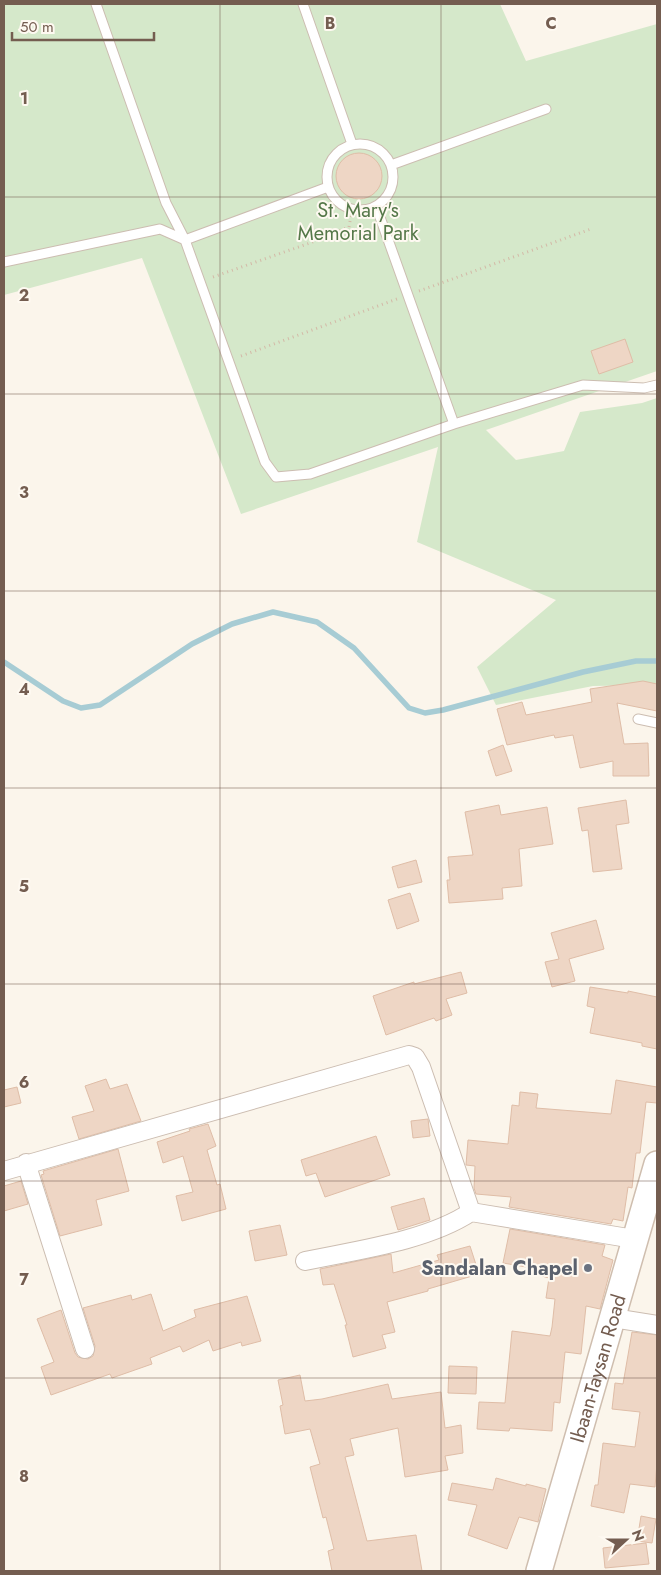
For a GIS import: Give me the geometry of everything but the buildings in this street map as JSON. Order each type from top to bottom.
[{"type":"main road","name":"Ibaan-Taysan Road","points":[[539,1571],[614,1318],[634,1239],[657,1164]]},
{"type":"street","points":[[4,1171],[26,1163],[409,1055],[415,1057],[421,1067],[471,1212]]},
{"type":"street","points":[[26,1163],[85,1349]]},
{"type":"street","points":[[305,1261],[402,1240],[456,1221],[471,1212],[634,1239]]},
{"type":"street","points":[[614,1318],[657,1325]]},
{"type":"lane","points":[[96,4],[166,203],[185,240],[265,462],[276,477],[310,474],[454,424],[583,385],[644,388],[657,384]]},
{"type":"lane","points":[[303,4],[352,144]]},
{"type":"lane","points":[[391,165],[546,109]]},
{"type":"lane","points":[[352,144],[368,144],[382,152],[391,165],[393,180],[388,196],[376,206],[364,210],[352,210],[336,202],[328,187],[327,169],[336,153],[352,144]]},
{"type":"lane","points":[[4,262],[160,229],[185,240],[328,187]]},
{"type":"lane","points":[[376,206],[454,424]]},
{"type":"lane","points":[[638,719],[657,723]]},
{"type":"path","points":[[200,281],[310,243],[349,227],[352,210]]},
{"type":"green space","name":"St. Mary's Memorial Park","points":[[4,4],[500,4],[526,61],[657,24],[657,371],[486,430],[516,460],[564,451],[580,412],[642,403],[657,398],[657,685],[593,686],[496,705],[477,667],[556,600],[417,542],[438,447],[241,514],[142,258],[4,295]]},
{"type":"waterway","points":[[4,662],[63,701],[81,708],[100,705],[192,644],[232,624],[273,612],[317,622],[354,648],[409,708],[425,713],[443,710],[583,672],[636,661],[657,661]]},
{"type":"place","name":"Sandalan Chapel","points":[[588,1268]]}]
